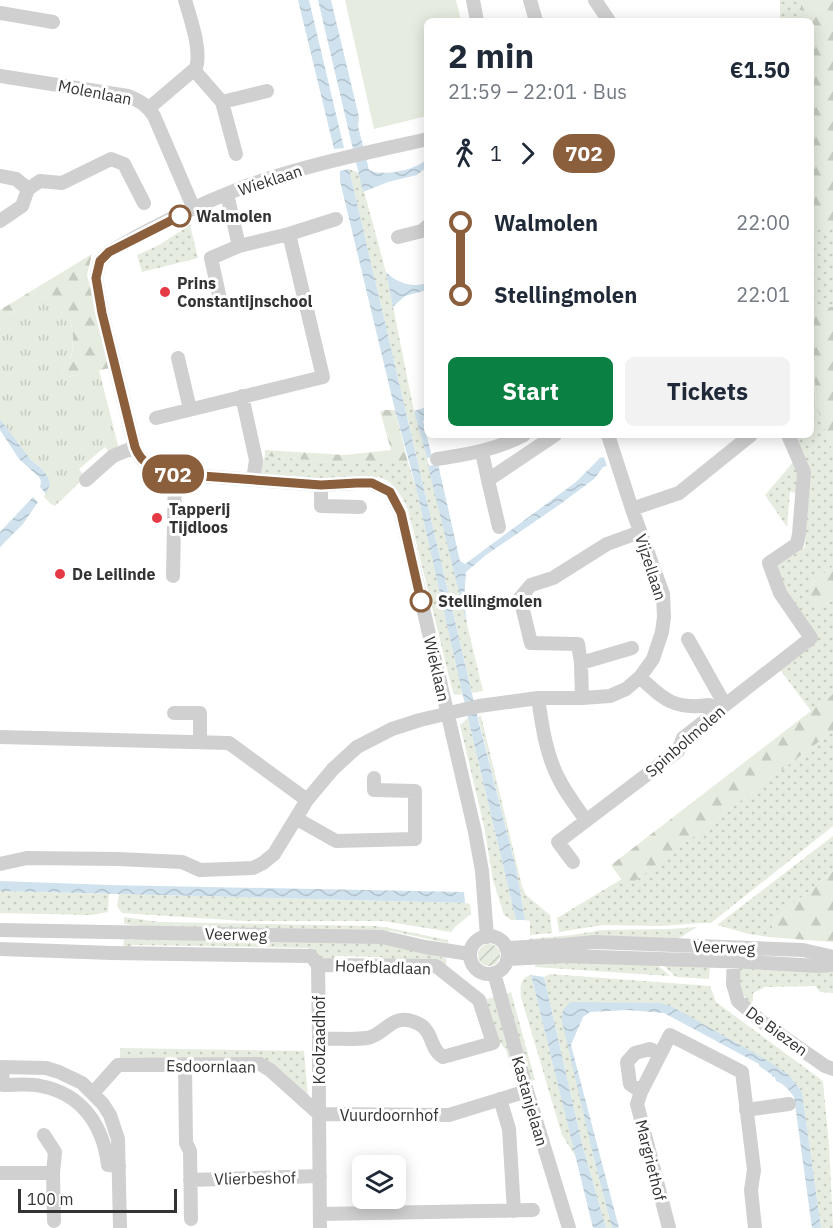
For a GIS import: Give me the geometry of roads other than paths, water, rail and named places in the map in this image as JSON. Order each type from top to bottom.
[{"type":"street","points":[[149,108],[194,70],[198,61],[185,0]]},
{"type":"street","points":[[473,0],[476,18]]},
{"type":"street","points":[[530,0],[535,18]]},
{"type":"street","points":[[595,0],[607,18]]},
{"type":"street","points":[[0,13],[53,22]]},
{"type":"street","points":[[194,70],[222,102],[236,154]]},
{"type":"street","name":"Molenlaan","points":[[0,76],[128,96],[141,101],[154,116],[194,209]]},
{"type":"street","points":[[222,102],[267,91]]},
{"type":"street","name":"Wieklaan","points":[[424,140],[337,160],[226,194],[109,252],[100,261],[96,278],[102,313],[135,447],[146,464],[157,470],[175,474],[321,485],[372,483],[390,492],[395,500],[401,513],[475,832],[482,871],[487,937]]},
{"type":"street","points":[[0,221],[22,206],[28,189],[40,181],[63,183],[111,159],[124,164],[144,203]]},
{"type":"street","points":[[0,176],[16,179],[28,189]]},
{"type":"street","points":[[226,194],[239,246]]},
{"type":"street","points":[[220,299],[211,258],[239,246],[289,234],[336,219]]},
{"type":"street","points":[[398,237],[424,229]]},
{"type":"street","points":[[156,418],[323,377],[289,234]]},
{"type":"street","points":[[178,358],[190,409]]},
{"type":"street","points":[[242,396],[256,460],[253,480]]},
{"type":"street","points":[[437,459],[482,452],[518,438]]},
{"type":"street","points":[[488,480],[551,438]]},
{"type":"street","name":"Vijzellaan","points":[[297,819],[307,800],[333,769],[357,747],[392,729],[479,706],[538,698],[610,696],[626,689],[640,677],[652,659],[662,632],[663,594],[609,438]]},
{"type":"street","points":[[632,509],[679,493],[748,438]]},
{"type":"street","name":"Spinbolmolen","points":[[573,862],[558,842],[678,751],[683,738],[811,638],[780,593],[769,563],[797,544],[799,534],[804,472],[789,438]]},
{"type":"street","points":[[86,480],[113,456],[135,447]]},
{"type":"street","points":[[482,452],[499,526]]},
{"type":"street","points":[[173,576],[175,474]]},
{"type":"street","points":[[321,485],[321,506],[360,507]]},
{"type":"street","points":[[582,698],[578,644],[531,643],[520,598],[531,585],[553,578],[607,544],[640,532]]},
{"type":"street","points":[[688,639],[720,709]]},
{"type":"street","points":[[581,663],[632,648]]},
{"type":"street","points":[[640,677],[656,693],[670,702],[695,707],[709,705],[720,709]]},
{"type":"street","points":[[538,698],[552,763],[560,781],[586,821]]},
{"type":"street","points":[[174,713],[200,713],[200,742]]},
{"type":"street","points":[[0,737],[230,743],[307,800]]},
{"type":"street","points":[[0,864],[27,858],[182,862],[200,870],[253,868],[274,854],[297,819],[336,841],[415,839],[415,791],[374,790],[374,777]]},
{"type":"street","name":"Veerweg","points":[[0,930],[382,937],[470,954]]},
{"type":"street","points":[[487,937],[497,938],[506,953],[502,968],[494,973],[485,974],[477,970],[470,954],[476,942],[487,937]]},
{"type":"street","name":"Veerweg","points":[[506,953],[595,942],[803,950],[833,957]]},
{"type":"street","name":"De Biezen","points":[[734,947],[733,984],[738,1001],[762,1022],[825,1066],[833,1069]]},
{"type":"street","name":"Hoefbladlaan","points":[[0,949],[311,956],[318,965],[436,966],[479,1000],[493,1042],[443,1057],[438,1054],[427,1029],[418,1023],[405,1020],[396,1021],[369,1038],[320,1039]]},
{"type":"street","name":"Veerweg","points":[[506,953],[833,965]]},
{"type":"street","name":"Koolzaadhof","points":[[318,965],[319,1114]]},
{"type":"street","name":"Kastanjelaan","points":[[494,973],[569,1228]]},
{"type":"street","name":"Margriethof","points":[[669,1228],[637,1104],[670,1035],[742,1072],[754,1170],[751,1190],[755,1228]]},
{"type":"street","name":"Margriethof","points":[[641,1092],[630,1084],[627,1062],[635,1053],[650,1049],[660,1054]]},
{"type":"street","name":"Esdoornlaan","points":[[93,1093],[118,1065],[260,1064],[270,1070],[319,1114]]},
{"type":"street","name":"Vlierbeshof","points":[[184,1065],[186,1143],[190,1151],[191,1219]]},
{"type":"street","points":[[113,1166],[98,1127],[81,1106],[57,1090],[38,1085],[3,1085],[1,1067],[46,1068],[59,1072],[82,1083],[103,1104],[118,1139],[113,1166],[120,1228]]},
{"type":"street","name":"Vuurdoornhof","points":[[319,1114],[449,1115],[527,1091]]},
{"type":"street","points":[[500,1099],[509,1129],[514,1211]]},
{"type":"street","points":[[746,1110],[789,1104]]},
{"type":"street","points":[[319,1114],[320,1221],[533,1210]]},
{"type":"street","points":[[44,1135],[55,1152],[54,1221]]},
{"type":"street","points":[[0,1173],[53,1173]]},
{"type":"street","name":"Vlierbeshof","points":[[190,1180],[320,1176]]},
{"type":"water","points":[[298,0],[309,0],[344,148],[334,149]]},
{"type":"water","points":[[318,0],[331,0],[359,117],[358,126],[369,170],[382,173],[399,171],[424,161],[424,169],[417,175],[388,182],[363,192]]},
{"type":"water","points":[[349,169],[477,715],[516,868],[525,920],[516,920],[416,487],[395,410],[340,181],[340,171]]},
{"type":"water","points":[[386,272],[405,284],[424,284],[424,291],[405,296],[393,307]]},
{"type":"water","points":[[424,408],[424,438],[427,438],[432,457],[427,458],[414,411]]},
{"type":"water","points":[[0,419],[31,460],[48,477],[50,484],[46,494],[40,487],[39,477],[19,459],[0,430]]},
{"type":"water","points":[[604,457],[607,466],[603,467],[594,479],[486,555],[466,572],[464,600],[467,625],[428,466],[438,464],[460,561],[465,564],[576,482],[600,458]]},
{"type":"water","points":[[33,497],[38,502],[23,524],[0,547],[0,532]]},
{"type":"water","points":[[0,881],[464,892],[465,903],[0,891]]},
{"type":"water","points":[[531,975],[544,977],[582,1144],[606,1228],[593,1228]]},
{"type":"water","points":[[571,1002],[659,1003],[671,1006],[789,1075],[802,1092],[821,1228],[812,1228],[794,1097],[788,1090],[759,1064],[664,1013],[627,1010],[590,1012],[583,1017],[571,1045],[619,1228],[612,1228],[562,1021],[564,1010]]},
{"type":"place","name":"Walmolen","points":[[180,216]]},
{"type":"place","name":"Prins Constantijnschool","points":[[165,292]]},
{"type":"place","name":"Tapperij Tijdloos","points":[[157,518]]},
{"type":"place","name":"De Leilinde","points":[[60,574]]},
{"type":"place","name":"Stellingmolen","points":[[421,601]]}]
